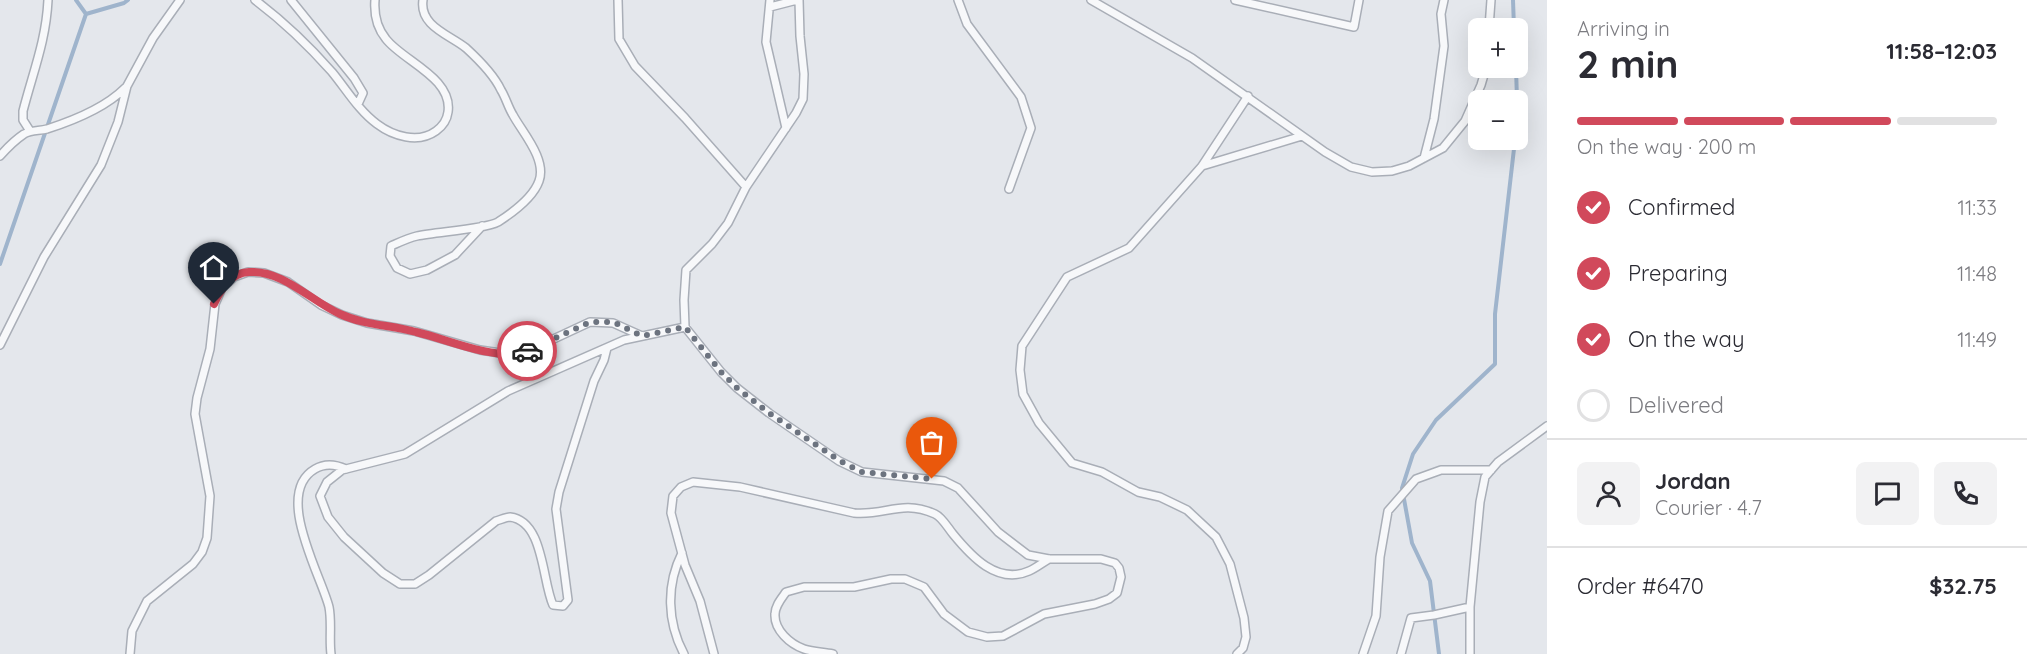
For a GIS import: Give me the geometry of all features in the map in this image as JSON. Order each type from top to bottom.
[{"type":"lane","points":[[30,131],[23,120],[23,111],[43,46],[48,0]]},
{"type":"lane","points":[[0,156],[11,144],[30,131],[46,129],[96,109],[119,95],[127,86],[153,38],[180,0]]},
{"type":"lane","points":[[255,0],[302,41],[381,127],[411,138],[431,134],[438,130],[446,118],[447,99],[435,79],[397,51],[384,37],[376,18],[375,0]]},
{"type":"lane","points":[[292,0],[354,78],[363,93],[358,104]]},
{"type":"lane","points":[[423,0],[422,4],[428,21],[445,36],[465,47],[500,88],[512,114],[531,143],[539,163],[540,180],[525,203],[495,224],[414,236],[391,246],[390,256],[397,268],[410,274],[427,270],[455,255],[482,226]]},
{"type":"lane","points":[[618,0],[620,39],[635,66],[746,187]]},
{"type":"lane","points":[[786,128],[766,42],[770,3],[798,0],[804,74],[803,99],[786,128],[746,187],[728,223],[712,244],[686,270],[685,327],[737,388],[769,413],[840,461],[862,472],[944,482],[958,489],[998,532],[1028,555],[1049,559],[1101,559],[1115,563],[1121,577],[1117,593],[1109,599],[1044,614],[1003,636],[987,637],[968,632],[944,614],[924,587],[905,579],[891,579],[854,587],[804,587],[786,592],[774,612],[776,624],[783,634],[793,644],[806,650],[833,654]]},
{"type":"lane","points":[[958,0],[967,24],[1021,97],[1031,128],[1009,189]]},
{"type":"lane","points":[[1091,0],[1192,58],[1325,152],[1351,167],[1372,172],[1392,171],[1409,166],[1443,148],[1465,121],[1483,78]]},
{"type":"lane","points":[[1235,0],[1354,27],[1359,0]]},
{"type":"lane","points":[[1424,158],[1434,119],[1444,46],[1441,14],[1444,0]]},
{"type":"lane","points":[[1490,18],[1491,0]]},
{"type":"lane","points":[[0,345],[50,247],[101,165],[118,122],[127,86]]},
{"type":"lane","points":[[1237,654],[1243,648],[1246,637],[1244,618],[1230,564],[1216,537],[1187,510],[1160,497],[1138,492],[1102,472],[1079,467],[1072,463],[1039,423],[1023,394],[1020,370],[1022,346],[1067,277],[1129,248],[1202,166],[1248,96]]},
{"type":"lane","points":[[1202,166],[1302,136]]},
{"type":"lane","points":[[130,654],[132,631],[147,601],[193,564],[202,552],[207,538],[210,496],[195,414],[210,349],[214,304],[222,288],[234,277],[248,272],[264,273],[288,282],[321,305],[350,318],[414,331],[480,350],[507,354],[530,350],[590,322],[613,322],[642,336]]},
{"type":"lane","points":[[607,348],[566,465],[556,509],[568,600],[563,606],[553,605],[548,594],[538,544],[530,530],[521,522],[509,517],[496,521],[415,584],[400,584],[382,573],[344,537],[328,517],[320,496],[327,482],[346,469],[405,454],[508,391],[624,340],[685,327]]},
{"type":"lane","points":[[1470,654],[1470,607],[1480,502],[1485,477],[1498,462],[1547,426]]},
{"type":"lane","points":[[331,654],[329,609],[301,533],[298,506],[300,490],[306,474],[321,465],[336,465],[346,469]]},
{"type":"lane","points":[[1363,654],[1376,616],[1380,557],[1388,511],[1416,479],[1441,470],[1491,470]]},
{"type":"lane","points":[[714,654],[700,601],[682,553],[671,513],[673,496],[681,487],[693,482],[740,487],[854,513],[868,514],[901,507],[917,508],[938,515],[967,552],[991,570],[1010,575],[1028,572],[1049,559]]},
{"type":"lane","points":[[682,553],[671,583],[670,606],[675,638],[684,654]]},
{"type":"lane","points":[[1401,654],[1410,618],[1470,607]]},
{"type":"waterway","points":[[76,0],[86,14]]},
{"type":"waterway","points":[[86,14],[128,0]]},
{"type":"waterway","points":[[1513,0],[1514,18]]},
{"type":"waterway","points":[[0,264],[86,14]]},
{"type":"waterway","points":[[1516,78],[1517,90]]},
{"type":"waterway","points":[[1439,654],[1430,581],[1412,543],[1402,488],[1413,454],[1436,420],[1495,364],[1495,314],[1514,150]]},
{"type":"way so far","points":[[527,351],[590,322],[613,322],[642,336],[685,327],[699,347],[737,388],[769,413],[840,461],[862,472],[932,479]]},
{"type":"route","points":[[214,304],[222,288],[234,277],[248,272],[264,273],[288,282],[321,305],[367,323],[414,331],[480,350],[507,354],[527,351]]}]
